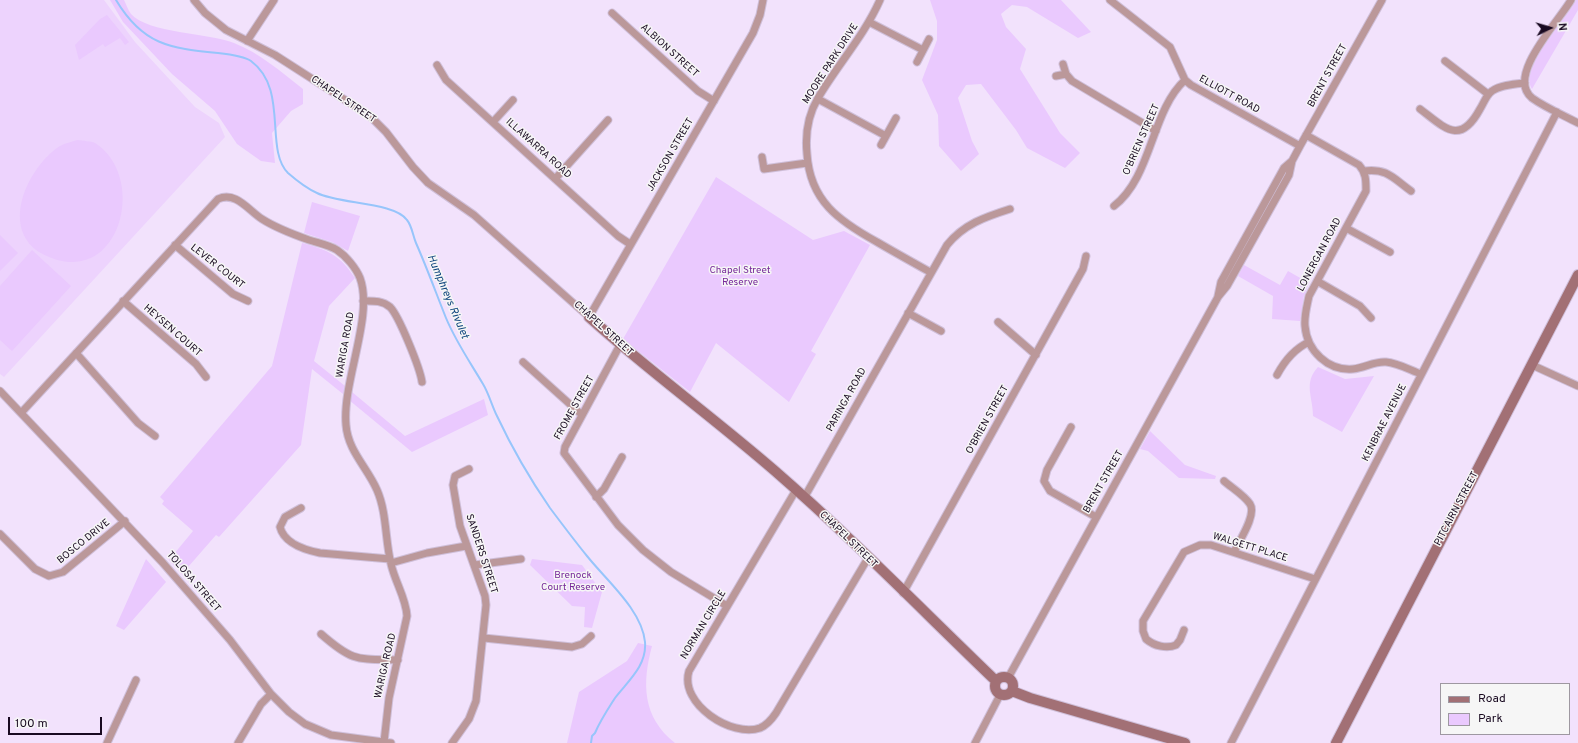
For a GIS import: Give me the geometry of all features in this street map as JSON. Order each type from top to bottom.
[{"type":"street","name":"CHAPEL STREET","points":[[194,0],[213,20],[247,41],[275,55],[370,116],[386,132],[413,168],[428,183],[474,215],[620,345],[796,490],[996,681]]},
{"type":"street","points":[[247,41],[274,0]]},
{"type":"street","name":"JACKSON STREET","points":[[589,317],[753,33],[760,15],[763,0]]},
{"type":"street","name":"MOORE PARK DRIVE","points":[[880,0],[869,22],[818,99],[812,112],[806,138],[807,163],[818,192],[824,203],[838,218],[930,272]]},
{"type":"street","name":"ELLIOTT ROAD","points":[[1110,0],[1170,47],[1185,80],[1300,146]]},
{"type":"street","name":"BRENT STREET","points":[[1008,678],[1218,297],[1227,286],[1289,175],[1292,161],[1382,0]]},
{"type":"street","points":[[1571,0],[1530,60],[1525,83],[1527,91],[1533,98],[1578,123]]},
{"type":"street","name":"ALBION STREET","points":[[612,13],[698,91],[714,101]]},
{"type":"street","points":[[869,22],[923,50]]},
{"type":"street","points":[[917,62],[929,40]]},
{"type":"street","points":[[1445,61],[1488,94]]},
{"type":"street","points":[[1063,64],[1066,74],[1072,81],[1088,92],[1156,131]]},
{"type":"street","name":"ILLAWARRA ROAD","points":[[437,65],[446,80],[630,244]]},
{"type":"street","points":[[1056,76],[1066,74]]},
{"type":"street","name":"O'BRIEN STREET","points":[[1114,206],[1124,197],[1131,187],[1143,164],[1156,131],[1178,89],[1185,80]]},
{"type":"street","points":[[1420,109],[1446,128],[1454,130],[1463,129],[1474,120],[1488,94],[1497,88],[1525,83]]},
{"type":"street","points":[[818,99],[886,136]]},
{"type":"street","points":[[493,122],[513,100]]},
{"type":"street","name":"KENBRAE AVENUE","points":[[1231,743],[1557,112]]},
{"type":"street","points":[[881,145],[896,118]]},
{"type":"street","points":[[555,178],[608,120]]},
{"type":"street","points":[[1306,135],[1359,165],[1364,171],[1376,169],[1383,171],[1411,192]]},
{"type":"street","points":[[762,157],[764,172],[807,163]]},
{"type":"street","name":"LONERGAN ROAD","points":[[1364,171],[1366,191],[1309,296],[1305,311],[1305,327],[1309,342],[1322,359],[1330,365],[1354,369],[1376,362],[1388,362],[1421,374]]},
{"type":"street","name":"WARIGA ROAD","points":[[21,413],[218,199],[226,196],[233,197],[257,216],[274,226],[332,248],[342,254],[352,265],[360,279],[363,301],[361,324],[347,395],[346,427],[354,452],[378,492],[390,561],[405,603],[407,616],[387,709],[387,742]]},
{"type":"street","name":"PARINGA ROAD","points":[[804,498],[946,244],[960,230],[982,218],[1010,210]]},
{"type":"street","points":[[1346,228],[1390,252]]},
{"type":"street","name":"LEVER COURT","points":[[175,245],[233,294],[248,301]]},
{"type":"street","name":"O'BRIEN STREET","points":[[903,593],[1084,269],[1086,256]]},
{"type":"street","name":"PITCAIRN STREET","points":[[1336,743],[1578,275]]},
{"type":"street","points":[[1316,281],[1360,306],[1371,318]]},
{"type":"street","name":"HEYSEN COURT","points":[[123,301],[196,364],[206,377]]},
{"type":"street","points":[[363,301],[381,302],[393,311],[419,365],[422,382]]},
{"type":"street","points":[[908,313],[941,331]]},
{"type":"street","points":[[998,322],[1036,355]]},
{"type":"street","points":[[1277,375],[1288,358],[1298,347],[1309,342]]},
{"type":"street","name":"FROME STREET","points":[[620,345],[565,447],[564,453],[618,525],[648,554],[671,572],[727,606]]},
{"type":"street","points":[[76,352],[138,423],[155,436]]},
{"type":"street","points":[[523,362],[582,415]]},
{"type":"street","points":[[1532,365],[1578,386]]},
{"type":"street","name":"TOLOSA STREET","points":[[0,390],[200,604],[271,694],[289,712],[314,729],[341,738],[387,742]]},
{"type":"street","points":[[1071,427],[1047,470],[1044,481],[1050,491],[1096,517]]},
{"type":"street","points":[[596,497],[604,489],[622,457]]},
{"type":"street","name":"SANDERS STREET","points":[[452,743],[469,719],[476,701],[484,638],[486,605],[474,565],[466,546],[458,516],[453,485],[455,476],[468,469]]},
{"type":"street","points":[[1224,481],[1249,502],[1252,510],[1250,520],[1234,552]]},
{"type":"street","name":"NORMAN CIRCLE","points":[[796,490],[691,666],[687,676],[688,687],[698,705],[714,718],[731,726],[755,729],[762,727],[772,719],[868,558]]},
{"type":"street","points":[[301,508],[285,516],[280,527],[284,535],[295,544],[311,551],[390,561],[466,546]]},
{"type":"street","name":"BOSCO DRIVE","points":[[0,534],[35,569],[49,576],[63,572],[125,522]]},
{"type":"street","name":"WALGETT PLACE","points":[[1184,630],[1178,643],[1169,647],[1150,642],[1142,631],[1143,621],[1180,556],[1189,549],[1206,544],[1315,579]]},
{"type":"street","points":[[474,565],[521,559]]},
{"type":"street","points":[[321,634],[339,650],[352,657],[398,660]]},
{"type":"street","points":[[484,638],[572,647],[582,644],[591,636]]},
{"type":"street","points":[[1000,678],[1008,678],[1013,685],[1012,691],[1008,695],[1000,695],[996,691],[996,681],[1000,678]]},
{"type":"street","points":[[107,743],[136,680]]},
{"type":"street","points":[[1012,691],[1030,698],[1185,743]]},
{"type":"street","points":[[238,743],[261,704],[271,694]]},
{"type":"street","points":[[975,743],[1000,695]]},
{"type":"shaded area","points":[[0,0],[104,0],[135,42],[195,107],[219,123],[225,137],[4,377],[0,374]]},
{"type":"green space","points":[[110,0],[124,0],[131,14],[150,25],[223,40],[244,47],[270,63],[303,89],[303,104],[291,111],[272,133],[275,163],[261,161],[237,144],[215,111],[172,74],[123,22]]},
{"type":"green space","points":[[930,0],[1061,0],[1091,32],[1078,38],[1027,7],[1012,5],[1001,14],[1006,27],[1026,49],[1020,69],[1060,133],[1080,153],[1065,168],[1027,148],[1016,130],[981,84],[966,85],[958,98],[972,141],[979,154],[961,171],[939,146],[938,115],[922,80],[937,40],[937,21]]},
{"type":"green space","points":[[1576,0],[1578,0],[1578,10],[1532,89],[1530,80],[1532,69],[1538,56]]},
{"type":"green space","points":[[107,15],[129,42],[125,45],[120,38],[105,47],[103,44],[79,60],[75,45],[100,19]]},
{"type":"green space","points":[[77,140],[95,143],[112,160],[121,182],[122,205],[117,228],[106,247],[89,259],[66,262],[39,252],[27,241],[21,227],[20,213],[23,197],[29,182],[38,168],[48,156],[60,146]]},
{"type":"green space","name":"Chapel Street Reserve","points":[[716,177],[813,240],[844,231],[870,245],[811,351],[816,354],[789,402],[716,343],[690,392],[623,339]]},
{"type":"green space","points":[[312,202],[360,216],[348,251],[332,242],[304,233]]},
{"type":"green space","points":[[0,235],[18,253],[0,271]]},
{"type":"green space","points":[[302,243],[333,254],[344,264],[355,278],[329,306],[314,361],[345,386],[343,394],[312,369],[301,445],[219,537],[216,535],[182,574],[169,560],[193,531],[162,504],[164,501],[160,497],[272,366]]},
{"type":"green space","points":[[32,250],[71,286],[12,351],[0,340],[0,286]]},
{"type":"green space","points":[[1244,265],[1280,285],[1288,271],[1309,283],[1304,296],[1300,321],[1272,319],[1273,296],[1238,276]]},
{"type":"green space","points":[[1318,367],[1345,379],[1374,376],[1342,432],[1313,416],[1310,385],[1313,373]]},
{"type":"green space","points":[[352,392],[405,436],[484,399],[488,415],[412,452],[349,400]]},
{"type":"green space","points":[[1150,431],[1185,465],[1216,476],[1215,479],[1179,478],[1148,451],[1140,449]]},
{"type":"green space","points":[[146,559],[166,582],[124,630],[116,626]]},
{"type":"green space","name":"Brenock Court Reserve","points":[[532,559],[582,565],[602,592],[592,628],[584,627],[585,607],[572,606],[530,565]]},
{"type":"green space","points":[[638,643],[652,646],[647,673],[647,699],[656,722],[664,733],[675,743],[567,743],[579,692],[627,661]]},
{"type":"waterway","name":"Humphreys Rivulet","points":[[116,0],[136,27],[159,42],[185,49],[226,54],[251,61],[263,73],[269,87],[273,102],[277,149],[281,162],[288,173],[298,181],[306,187],[326,197],[379,206],[401,214],[409,222],[450,327],[485,388],[495,412],[522,463],[550,508],[587,556],[630,607],[642,630],[645,642],[645,651],[640,666],[615,698],[592,736],[591,743]]}]
